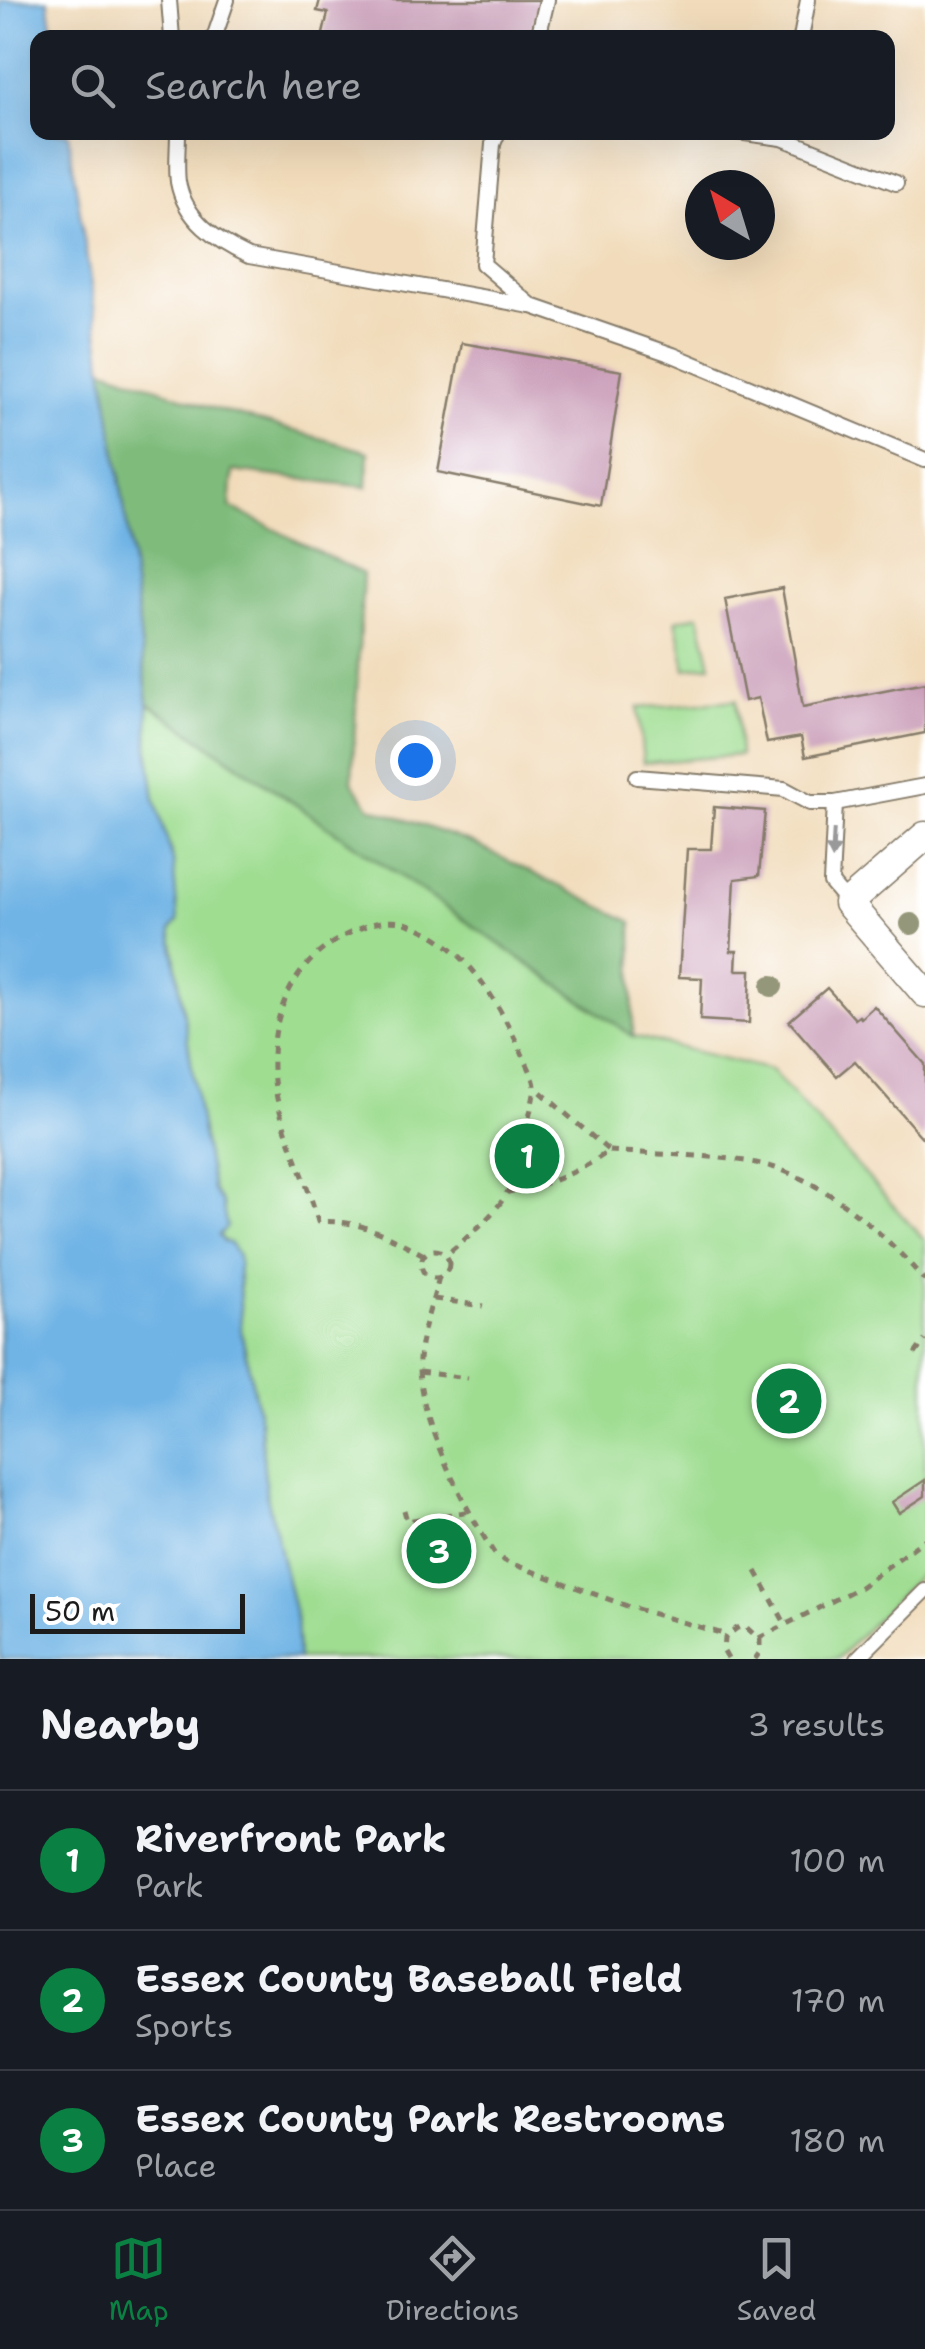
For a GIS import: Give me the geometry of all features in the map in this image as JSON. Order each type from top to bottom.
[{"type":"street","points":[[925,836],[848,903],[925,993]]},
{"type":"lane","points":[[169,0],[171,30]]},
{"type":"lane","points":[[217,30],[228,0]]},
{"type":"lane","points":[[540,30],[546,0]]},
{"type":"lane","points":[[802,30],[808,0]]},
{"type":"lane","points":[[179,140],[178,184],[192,215],[216,240],[249,256],[532,306],[673,354],[925,460]]},
{"type":"lane","points":[[495,140],[483,264],[532,306]]},
{"type":"lane","points":[[792,140],[896,183]]},
{"type":"lane","points":[[637,777],[784,789],[810,803],[835,803],[925,786]]},
{"type":"lane","points":[[835,803],[830,883],[848,903]]},
{"type":"lane","points":[[857,1659],[925,1591]]},
{"type":"path","points":[[424,1255],[359,1225],[333,1220],[318,1222],[282,1120],[273,1066],[281,1010],[296,974],[324,948],[359,928],[394,920],[411,924],[431,936],[479,976],[510,1027],[535,1086],[610,1151],[758,1163],[794,1176],[842,1203],[866,1222],[925,1281]]},
{"type":"path","points":[[446,1255],[476,1229],[508,1192],[519,1164],[535,1086]]},
{"type":"path","points":[[508,1192],[540,1187],[588,1166],[610,1151]]},
{"type":"path","points":[[424,1255],[434,1250],[446,1255]]},
{"type":"path","points":[[424,1255],[423,1271],[439,1277]]},
{"type":"path","points":[[446,1255],[449,1266],[439,1277],[422,1336],[419,1372],[424,1410],[494,1553],[504,1561],[630,1607],[727,1635]]},
{"type":"path","points":[[434,1299],[483,1306]]},
{"type":"path","points":[[915,1354],[925,1340]]},
{"type":"path","points":[[419,1372],[468,1378]]},
{"type":"path","points":[[404,1510],[408,1522],[471,1511]]},
{"type":"path","points":[[759,1638],[860,1587],[925,1540]]},
{"type":"path","points":[[756,1571],[786,1625]]},
{"type":"path","points":[[728,1659],[723,1644],[727,1635],[746,1627],[759,1638],[756,1659]]},
{"type":"green space","points":[[103,368],[206,406],[369,452],[367,487],[233,471],[230,507],[363,574],[352,782],[370,807],[472,843],[632,922],[633,1036],[148,703]]},
{"type":"green space","points":[[699,615],[711,665],[686,669],[676,620]]},
{"type":"green space","points":[[736,700],[740,755],[643,763],[638,708]]},
{"type":"green space","points":[[148,703],[633,1036],[771,1070],[925,1241],[925,1570],[837,1659],[298,1659],[296,1619],[266,1492],[260,1420],[241,1331],[238,1256],[219,1235],[222,1203],[213,1190],[200,1121],[171,930],[173,860],[155,800],[148,747]]},
{"type":"water","points":[[0,0],[48,0],[53,30],[30,30],[30,140],[69,140],[128,533],[155,799],[173,860],[178,921],[171,930],[213,1190],[222,1203],[227,1227],[219,1235],[238,1256],[241,1331],[260,1420],[266,1492],[296,1619],[298,1659],[0,1659]]},
{"type":"building","points":[[320,0],[540,0],[532,30],[324,30],[328,13],[317,11]]},
{"type":"building","points":[[462,343],[622,371],[601,506],[438,472]]},
{"type":"building","points":[[782,588],[803,707],[925,683],[925,733],[805,757],[801,737],[767,743],[758,698],[745,701],[725,599]]},
{"type":"building","points":[[714,807],[765,811],[759,876],[735,879],[731,951],[737,951],[736,970],[751,970],[749,1023],[700,1020],[702,978],[679,977],[687,849],[711,849]]},
{"type":"building","points":[[827,988],[855,1019],[874,1006],[925,1064],[925,1141],[855,1061],[837,1076],[789,1021]]},
{"type":"building","points":[[925,1480],[925,1496],[899,1513],[892,1502]]},
{"type":"building","points":[[462,1531],[466,1563],[416,1571],[412,1538]]},
{"type":"place","name":"Riverfront Park","points":[[527,1156]]},
{"type":"place","name":"Essex County Baseball Field","points":[[789,1401]]},
{"type":"place","name":"Essex County Park Restrooms","points":[[439,1551]]}]
